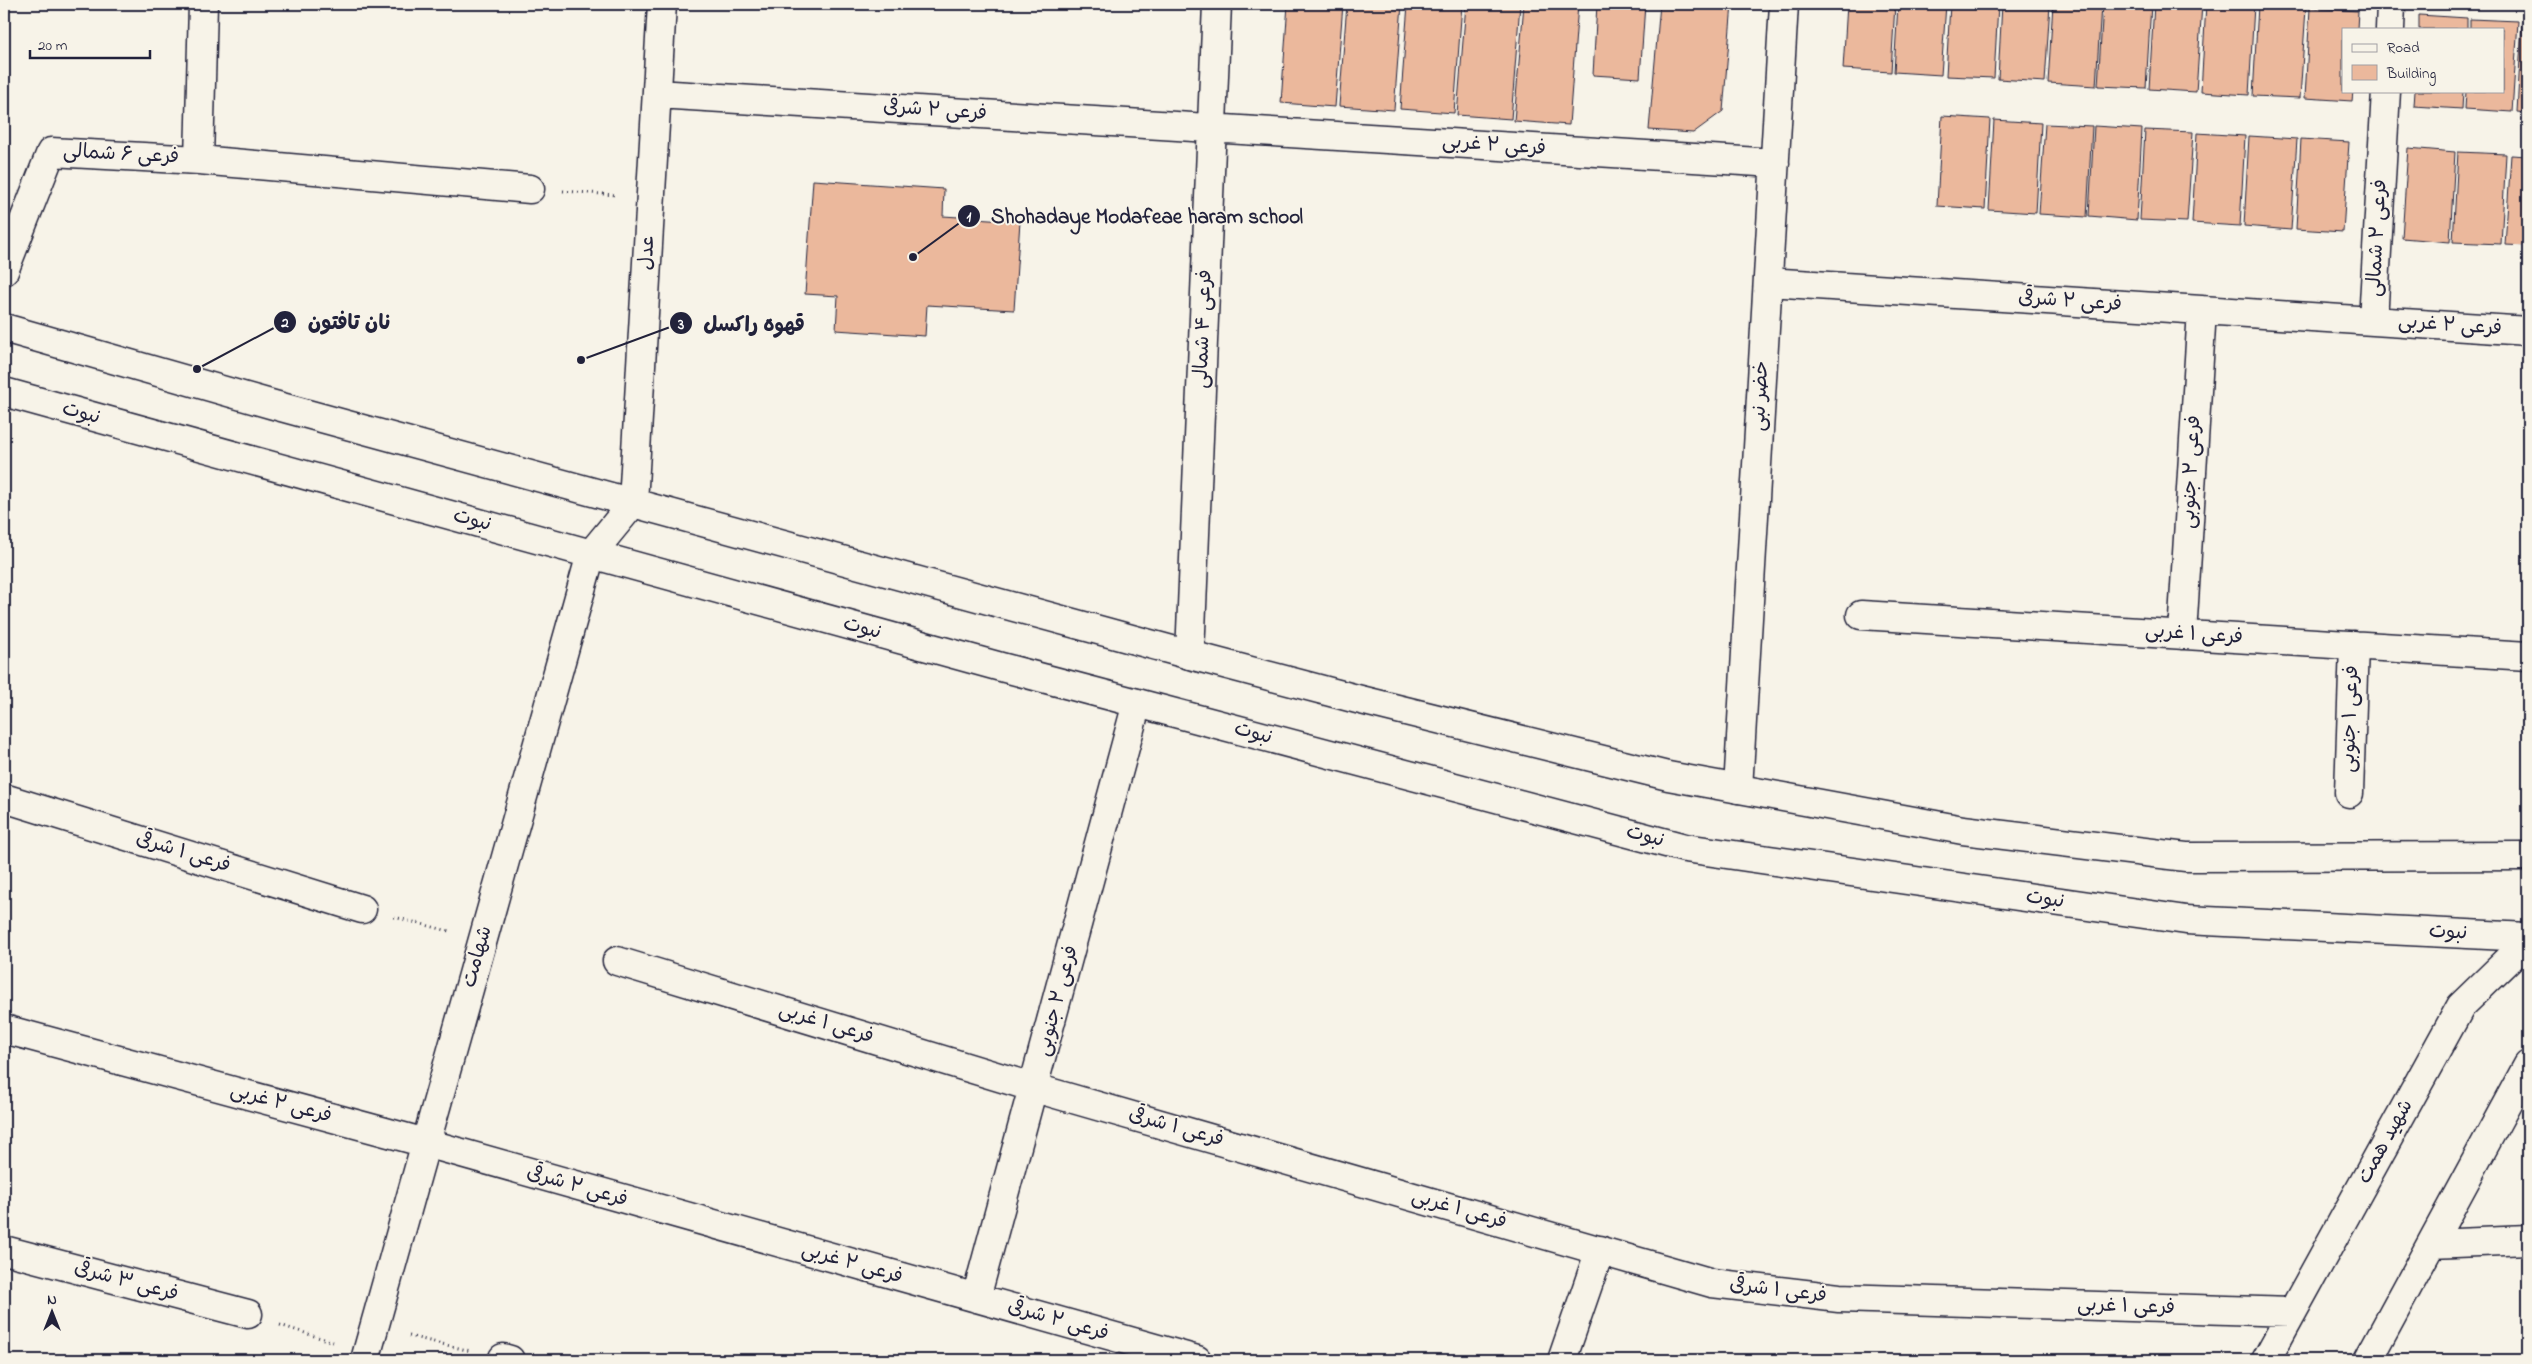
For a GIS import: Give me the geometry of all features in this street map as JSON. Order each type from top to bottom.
[{"type":"street","points":[[203,4],[199,160],[530,189]]},
{"type":"street","name":"عدل","points":[[633,503],[662,4]]},
{"type":"street","name":"فرعی ۴ شمالی","points":[[1190,655],[1217,4]]},
{"type":"street","name":"خضر نبی","points":[[1738,789],[1784,4]]},
{"type":"street","points":[[2390,28],[2391,4]]},
{"type":"street","name":"فرعی ۲ شمالی","points":[[2373,321],[2386,92]]},
{"type":"street","name":"فرعی ۲ شرقی","points":[[657,94],[1212,128]]},
{"type":"street","name":"فرعی ۲ غربی","points":[[1212,128],[1775,163]]},
{"type":"street","name":"فرعی ۶ شمالی","points":[[4,271],[51,152],[199,160]]},
{"type":"street","name":"فرعی ۲ شرقی","points":[[1768,282],[2373,321]]},
{"type":"street","name":"فرعی ۲ جنوبی","points":[[2182,635],[2202,310]]},
{"type":"street","name":"فرعی ۲ غربی","points":[[2373,321],[2528,332]]},
{"type":"street","points":[[4,328],[274,405],[1190,655],[1357,699],[1659,774],[1963,830],[2186,857],[2528,856]]},
{"type":"street","name":"نبوت","points":[[4,396],[1137,703],[1685,848],[2186,920],[2528,939]]},
{"type":"street","points":[[591,554],[633,503]]},
{"type":"street","name":"شهامت","points":[[366,1357],[591,554]]},
{"type":"street","name":"فرعی ۱ غربی","points":[[1861,615],[2528,656]]},
{"type":"street","name":"فرعی ۱ جنوبی","points":[[2349,793],[2354,645]]},
{"type":"street","name":"فرعی ۲ جنوبی","points":[[976,1298],[1035,1088],[1137,703]]},
{"type":"street","name":"فرعی ۱ شرقی","points":[[4,798],[362,909]]},
{"type":"street","name":"شهید همت","points":[[2266,1360],[2461,1006],[2528,939]]},
{"type":"street","name":"فرعی ۱ غربی","points":[[617,961],[1035,1088]]},
{"type":"street","name":"فرعی ۲ غربی","points":[[4,1029],[426,1143]]},
{"type":"street","points":[[2368,1360],[2528,1065]]},
{"type":"street","name":"فرعی ۱ شرقی","points":[[1035,1088],[1317,1169]]},
{"type":"street","name":"فرعی ۲ شرقی","points":[[426,1143],[728,1229]]},
{"type":"street","name":"فرعی ۱ غربی","points":[[1317,1169],[1600,1250]]},
{"type":"street","name":"فرعی ۲ غربی","points":[[728,1229],[976,1298]]},
{"type":"street","points":[[2431,1244],[2528,1240]]},
{"type":"street","name":"فرعی ۳ شرقی","points":[[4,1250],[248,1314]]},
{"type":"street","points":[[1562,1360],[1600,1250]]},
{"type":"street","name":"فرعی ۱ شرقی","points":[[1600,1250],[1712,1283],[1839,1298],[1960,1302]]},
{"type":"street","name":"فرعی ۲ شرقی","points":[[976,1298],[1197,1360]]},
{"type":"street","name":"فرعی ۱ غربی","points":[[1960,1302],[2292,1312]]},
{"type":"path","points":[[530,189],[651,198]]},
{"type":"path","points":[[362,909],[483,940]]},
{"type":"path","points":[[248,1314],[366,1357]]},
{"type":"path","points":[[374,1327],[507,1359]]},
{"type":"building","points":[[1288,4],[1343,4],[1335,107],[1281,103]]},
{"type":"building","points":[[1347,4],[1402,4],[1394,110],[1339,106]]},
{"type":"building","points":[[1408,4],[1462,4],[1454,113],[1400,109]]},
{"type":"building","points":[[1466,4],[1520,4],[1511,119],[1457,115]]},
{"type":"building","points":[[1524,4],[1578,4],[1569,125],[1514,121]]},
{"type":"building","points":[[1597,4],[1645,4],[1640,78],[1593,75]]},
{"type":"building","points":[[1660,4],[1732,4],[1723,111],[1693,133],[1649,130]]},
{"type":"building","points":[[1847,4],[1895,4],[1891,72],[1843,69]]},
{"type":"building","points":[[1898,4],[1946,4],[1941,75],[1894,72]]},
{"type":"building","points":[[1950,4],[1998,4],[1994,78],[1946,76]]},
{"type":"building","points":[[2002,4],[2050,4],[2045,82],[1998,79]]},
{"type":"building","points":[[2053,4],[2101,4],[2096,86],[2048,83]]},
{"type":"building","points":[[2103,4],[2151,4],[2146,88],[2098,86]]},
{"type":"building","points":[[2154,4],[2202,4],[2196,92],[2149,89]]},
{"type":"building","points":[[2206,4],[2254,5],[2249,95],[2201,92]]},
{"type":"building","points":[[2258,5],[2306,8],[2300,98],[2253,96]]},
{"type":"building","points":[[2310,8],[2358,11],[2357,28],[2342,28],[2342,92],[2353,92],[2352,101],[2305,98]]},
{"type":"building","points":[[2419,15],[2467,18],[2467,28],[2419,28]]},
{"type":"building","points":[[2470,19],[2518,21],[2512,112],[2465,109],[2466,92],[2504,92],[2504,28],[2470,28]]},
{"type":"building","points":[[2522,22],[2528,22],[2528,113],[2517,112]]},
{"type":"building","points":[[2415,92],[2463,92],[2462,109],[2414,106]]},
{"type":"building","points":[[1942,116],[1990,119],[1985,209],[1937,206]]},
{"type":"building","points":[[1994,120],[2041,123],[2036,213],[1989,210]]},
{"type":"building","points":[[2045,124],[2092,126],[2087,217],[2039,214]]},
{"type":"building","points":[[2094,126],[2142,129],[2137,220],[2089,216]]},
{"type":"building","points":[[2145,130],[2193,132],[2187,222],[2140,220]]},
{"type":"building","points":[[2197,133],[2245,136],[2240,226],[2192,223]]},
{"type":"building","points":[[2249,136],[2297,139],[2291,230],[2244,226]]},
{"type":"building","points":[[2301,139],[2349,142],[2343,232],[2296,229]]},
{"type":"building","points":[[2408,148],[2455,152],[2450,242],[2402,238]]},
{"type":"building","points":[[2458,152],[2506,154],[2501,244],[2453,242]]},
{"type":"building","points":[[2511,155],[2528,156],[2528,246],[2505,245]]},
{"type":"building","points":[[813,180],[944,189],[943,216],[1020,221],[1014,310],[927,305],[925,336],[836,330],[838,296],[805,294]]},
{"type":"place","name":"Shohadaye Modafeae haram school","points":[[913,257]]},
{"type":"place","name":"قهوه راکسل","points":[[581,360]]},
{"type":"place","name":"نان تافتون","points":[[197,369]]}]
